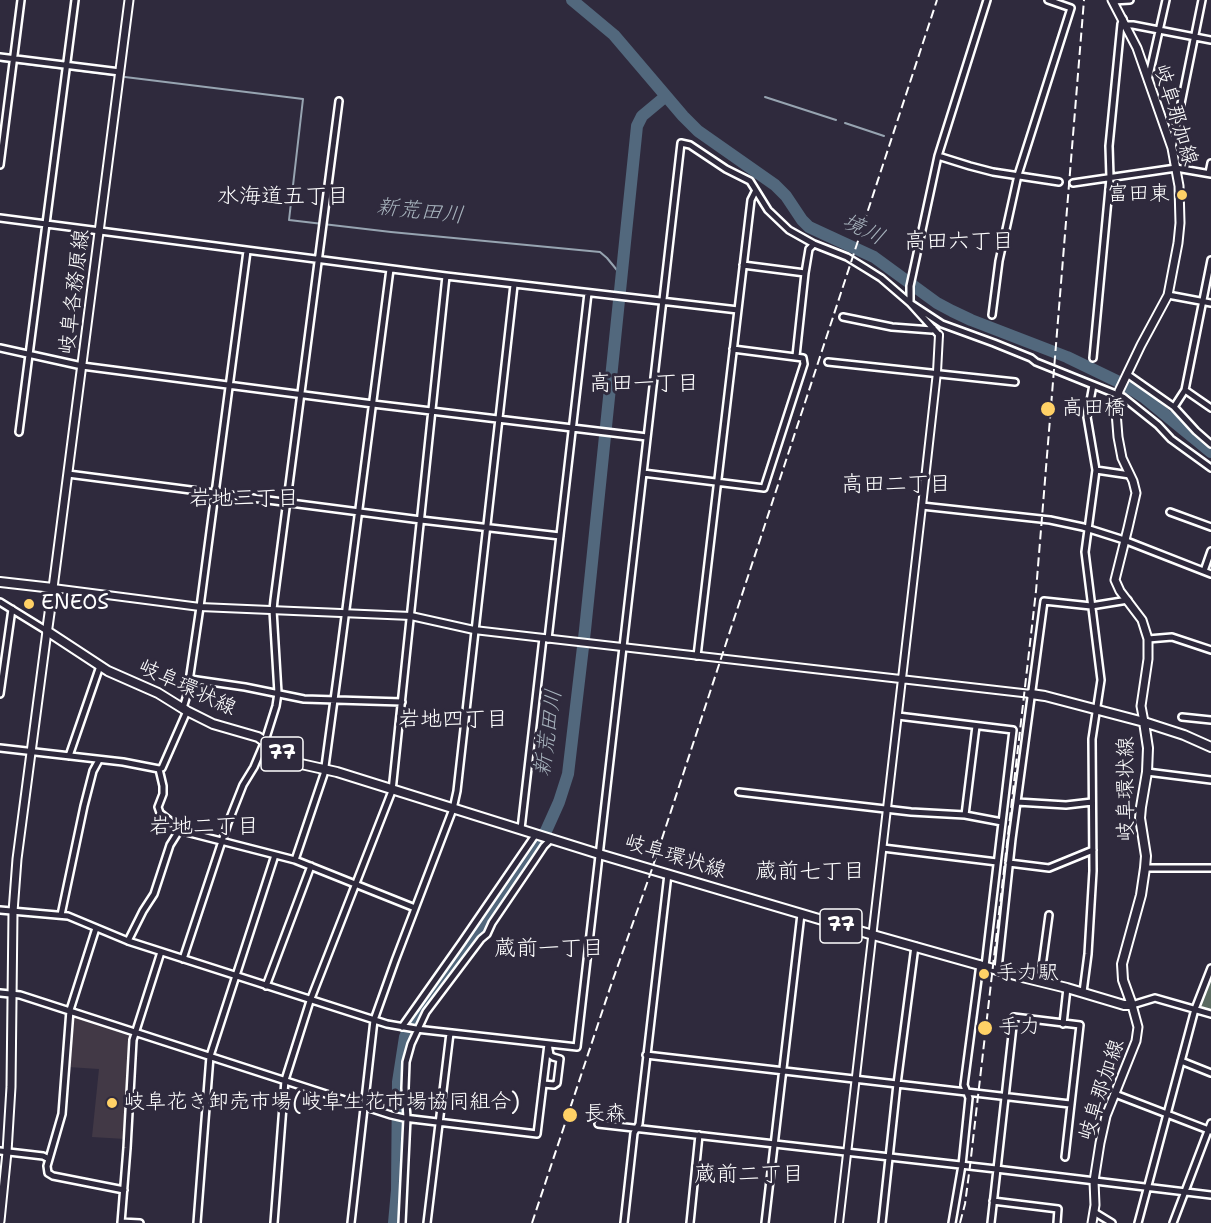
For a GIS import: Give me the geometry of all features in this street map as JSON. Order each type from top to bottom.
[{"type":"main road","name":"岐阜各務原線","points":[[53,588],[129,0]]},
{"type":"main road","name":"岐阜那加線","points":[[1113,0],[1137,48],[1173,148],[1179,186],[1180,223],[1176,260],[1168,295],[1118,393],[1116,412],[1122,458],[1136,493],[1115,580],[1120,591],[1142,620],[1148,639],[1148,659],[1141,706],[1144,722]]},
{"type":"main road","points":[[0,582],[53,588],[17,859],[13,912],[11,1088],[0,1221]]},
{"type":"main road","name":"岐阜環状線","points":[[47,631],[100,666],[158,693],[213,724],[258,737],[292,761],[801,914],[1124,1005],[1132,1005],[1123,980],[1122,964],[1141,895],[1146,856],[1140,818],[1147,772],[1148,748],[1144,722]]},
{"type":"main road","name":"岐阜環状線","points":[[1031,694],[1144,722],[1184,735],[1211,747]]},
{"type":"main road","name":"岐阜那加線","points":[[1092,1223],[1094,1181],[1106,1116],[1136,1041],[1138,1027],[1132,1005]]},
{"type":"street","points":[[0,165],[21,0]]},
{"type":"street","points":[[19,432],[75,0]]},
{"type":"street","points":[[839,1223],[937,372],[939,335],[915,310],[909,299],[938,156],[987,0]]},
{"type":"street","points":[[992,315],[999,261],[1018,175],[1071,8],[1048,0]]},
{"type":"street","points":[[1113,0],[1130,0]]},
{"type":"street","points":[[1148,81],[1167,0]]},
{"type":"street","points":[[1173,148],[1202,0]]},
{"type":"street","points":[[1093,358],[1110,178],[1109,146],[1121,24],[1124,22],[1211,40]]},
{"type":"street","points":[[0,57],[120,72]]},
{"type":"street","points":[[183,959],[243,785],[266,741],[276,706],[278,693],[273,610],[339,101]]},
{"type":"street","points":[[0,910],[68,916],[161,952],[310,1001],[403,1027],[576,1047],[681,143],[690,145],[726,169],[750,181],[768,210],[789,230],[865,268],[942,324],[1118,393],[1172,439],[1211,468]]},
{"type":"street","points":[[938,156],[970,166],[1059,182]]},
{"type":"street","points":[[1073,183],[1176,168],[1210,174],[1211,163]]},
{"type":"street","points":[[697,656],[751,200],[755,192]]},
{"type":"street","points":[[0,218],[514,285],[738,310]]},
{"type":"street","points":[[796,356],[805,273],[809,249],[814,244]]},
{"type":"street","points":[[159,769],[162,768],[185,710],[247,251]]},
{"type":"street","points":[[1174,407],[1185,390],[1211,260]]},
{"type":"street","points":[[743,265],[805,273]]},
{"type":"street","points":[[295,860],[324,769],[390,269]]},
{"type":"street","points":[[274,1223],[285,1080],[310,1001],[392,790],[446,276]]},
{"type":"street","points":[[351,1223],[374,1020],[453,809],[514,285]]},
{"type":"street","points":[[521,829],[560,536],[588,293]]},
{"type":"street","points":[[1168,295],[1211,303]]},
{"type":"street","points":[[843,317],[892,327],[932,330],[933,328]]},
{"type":"street","points":[[0,348],[82,366],[229,386],[647,436]]},
{"type":"street","points":[[643,473],[764,488],[804,364],[803,358],[733,349]]},
{"type":"street","points":[[828,362],[1015,382]]},
{"type":"street","points":[[1126,376],[1174,407],[1211,444]]},
{"type":"street","points":[[1083,992],[1088,954],[1093,850],[1092,739],[1101,680],[1085,552],[1096,470],[1088,417],[1093,385]]},
{"type":"street","points":[[1185,390],[1211,408]]},
{"type":"street","points":[[1096,470],[1130,475]]},
{"type":"street","points":[[68,474],[560,536]]},
{"type":"street","points":[[922,506],[1050,519],[1124,540],[1211,574]]},
{"type":"street","points":[[1170,512],[1211,527]]},
{"type":"street","points":[[1204,571],[1211,551]]},
{"type":"street","points":[[53,588],[200,607],[411,616],[474,630],[1031,694]]},
{"type":"street","points":[[998,969],[1009,863],[1044,601],[1091,606],[1128,600]]},
{"type":"street","points":[[0,602],[47,631]]},
{"type":"street","points":[[0,694],[12,609]]},
{"type":"street","points":[[1148,639],[1172,637],[1211,650]]},
{"type":"street","points":[[69,756],[100,666]]},
{"type":"street","points":[[190,679],[304,699],[402,702]]},
{"type":"street","points":[[898,716],[1013,730],[997,862],[964,1085],[969,1098],[962,1165],[952,1223]]},
{"type":"street","points":[[1182,717],[1211,720]]},
{"type":"street","points":[[965,815],[976,726]]},
{"type":"street","points":[[0,748],[123,762],[159,769]]},
{"type":"street","points":[[62,915],[84,806],[93,771],[99,760]]},
{"type":"street","points":[[159,769],[163,786],[163,794],[158,807],[160,813],[180,829],[295,860],[415,908]]},
{"type":"street","points":[[1147,772],[1211,780]]},
{"type":"street","points":[[739,792],[911,812],[965,815],[1002,822]]},
{"type":"street","points":[[1017,802],[1066,805],[1092,802]]},
{"type":"street","points":[[128,941],[154,894],[170,845],[180,829]]},
{"type":"street","points":[[403,1027],[536,834]]},
{"type":"street","points":[[402,1223],[406,1062],[411,1044],[426,1012],[464,960],[487,934],[539,853],[551,839]]},
{"type":"street","points":[[883,848],[997,862]]},
{"type":"street","points":[[1009,863],[1049,868],[1093,850]]},
{"type":"street","points":[[197,1223],[210,1056],[274,855]]},
{"type":"street","points":[[266,986],[311,866]]},
{"type":"street","points":[[1145,868],[1211,868]]},
{"type":"street","points":[[624,1223],[634,1133],[639,1124],[668,874]]},
{"type":"street","points":[[765,1223],[801,914]]},
{"type":"street","points":[[1040,981],[1049,915]]},
{"type":"street","points":[[96,928],[70,1010],[62,1114],[49,1159],[48,1173],[53,1176],[124,1190]]},
{"type":"street","points":[[882,1223],[915,946]]},
{"type":"street","points":[[140,1223],[121,1222],[133,1040],[161,952]]},
{"type":"street","points":[[1138,1223],[1195,1010],[1211,968]]},
{"type":"street","points":[[1063,1024],[1067,988]]},
{"type":"street","points":[[0,993],[20,995],[70,1010],[391,1115],[537,1134],[548,1044]]},
{"type":"street","points":[[1132,1005],[1155,998],[1211,1014]]},
{"type":"street","points":[[991,1223],[1014,1017],[1080,1025],[1065,1157]]},
{"type":"street","points":[[427,1223],[450,1033]]},
{"type":"street","points":[[543,1084],[557,1083],[560,1059],[550,1054],[548,1044]]},
{"type":"street","points":[[646,1055],[1070,1104]]},
{"type":"street","points":[[1181,1061],[1211,1073]]},
{"type":"street","points":[[1115,1094],[1210,1131]]},
{"type":"street","points":[[1173,1223],[1210,1131],[1211,1123]]},
{"type":"street","points":[[598,1124],[1211,1195]]},
{"type":"street","points":[[690,1223],[699,1135]]},
{"type":"street","points":[[4,1151],[43,1156],[49,1159]]},
{"type":"street","points":[[993,1201],[1058,1209],[1057,1223]]},
{"type":"street","points":[[1094,1212],[1112,1223]]},
{"type":"shaded area","name":"岐阜花き卸売市場(岐阜生花市場協同組合)","points":[[72,1014],[132,1034],[126,1139],[92,1137],[99,1069],[68,1067]]},
{"type":"green space","points":[[1211,968],[1211,1014],[1195,1009]]},
{"type":"waterway","name":"境川","points":[[572,0],[614,35],[698,131],[775,185],[809,227],[874,257],[937,303],[952,311],[1067,357],[1123,384],[1145,398],[1211,452]]},
{"type":"waterway","name":"新荒田川","points":[[0,61],[114,75]]},
{"type":"waterway","name":"新荒田川","points":[[125,77],[303,99],[289,220],[600,252],[621,275]]},
{"type":"waterway","name":"新荒田川","points":[[394,1223],[397,1190],[398,1082],[405,1037],[416,1013],[480,927],[546,831],[568,774],[637,126],[642,116],[666,96]]},
{"type":"waterway","points":[[765,97],[836,120]]},
{"type":"waterway","points":[[845,123],[884,136]]},
{"type":"waterway","points":[[832,366],[857,368]]},
{"type":"waterway","points":[[867,369],[929,376]]},
{"type":"railway","points":[[532,1223],[652,869],[937,0]]},
{"type":"railway","points":[[960,1223],[970,1166],[1036,591],[1084,0]]},
{"type":"place","name":"富田東","points":[[1182,195]]},
{"type":"place","name":"高田橋","points":[[1048,409]]},
{"type":"place","name":"ENEOS","points":[[29,604]]},
{"type":"place","name":"手力駅","points":[[984,974]]},
{"type":"place","name":"手力","points":[[985,1028]]},
{"type":"place","name":"岐阜花き卸売市場(岐阜生花市場協同組合)","points":[[112,1103]]},
{"type":"place","name":"長森","points":[[570,1115]]},
{"type":"district","name":"水海道五丁目","points":[[283,197]]},
{"type":"district","name":"高田六丁目","points":[[959,242]]},
{"type":"district","name":"高田一丁目","points":[[644,384]]},
{"type":"district","name":"高田二丁目","points":[[896,485]]},
{"type":"district","name":"岩地三丁目","points":[[244,499]]},
{"type":"district","name":"岩地四丁目","points":[[453,720]]},
{"type":"district","name":"岩地二丁目","points":[[204,827]]},
{"type":"district","name":"蔵前七丁目","points":[[810,872]]},
{"type":"district","name":"蔵前一丁目","points":[[549,949]]},
{"type":"district","name":"蔵前二丁目","points":[[749,1175]]}]
